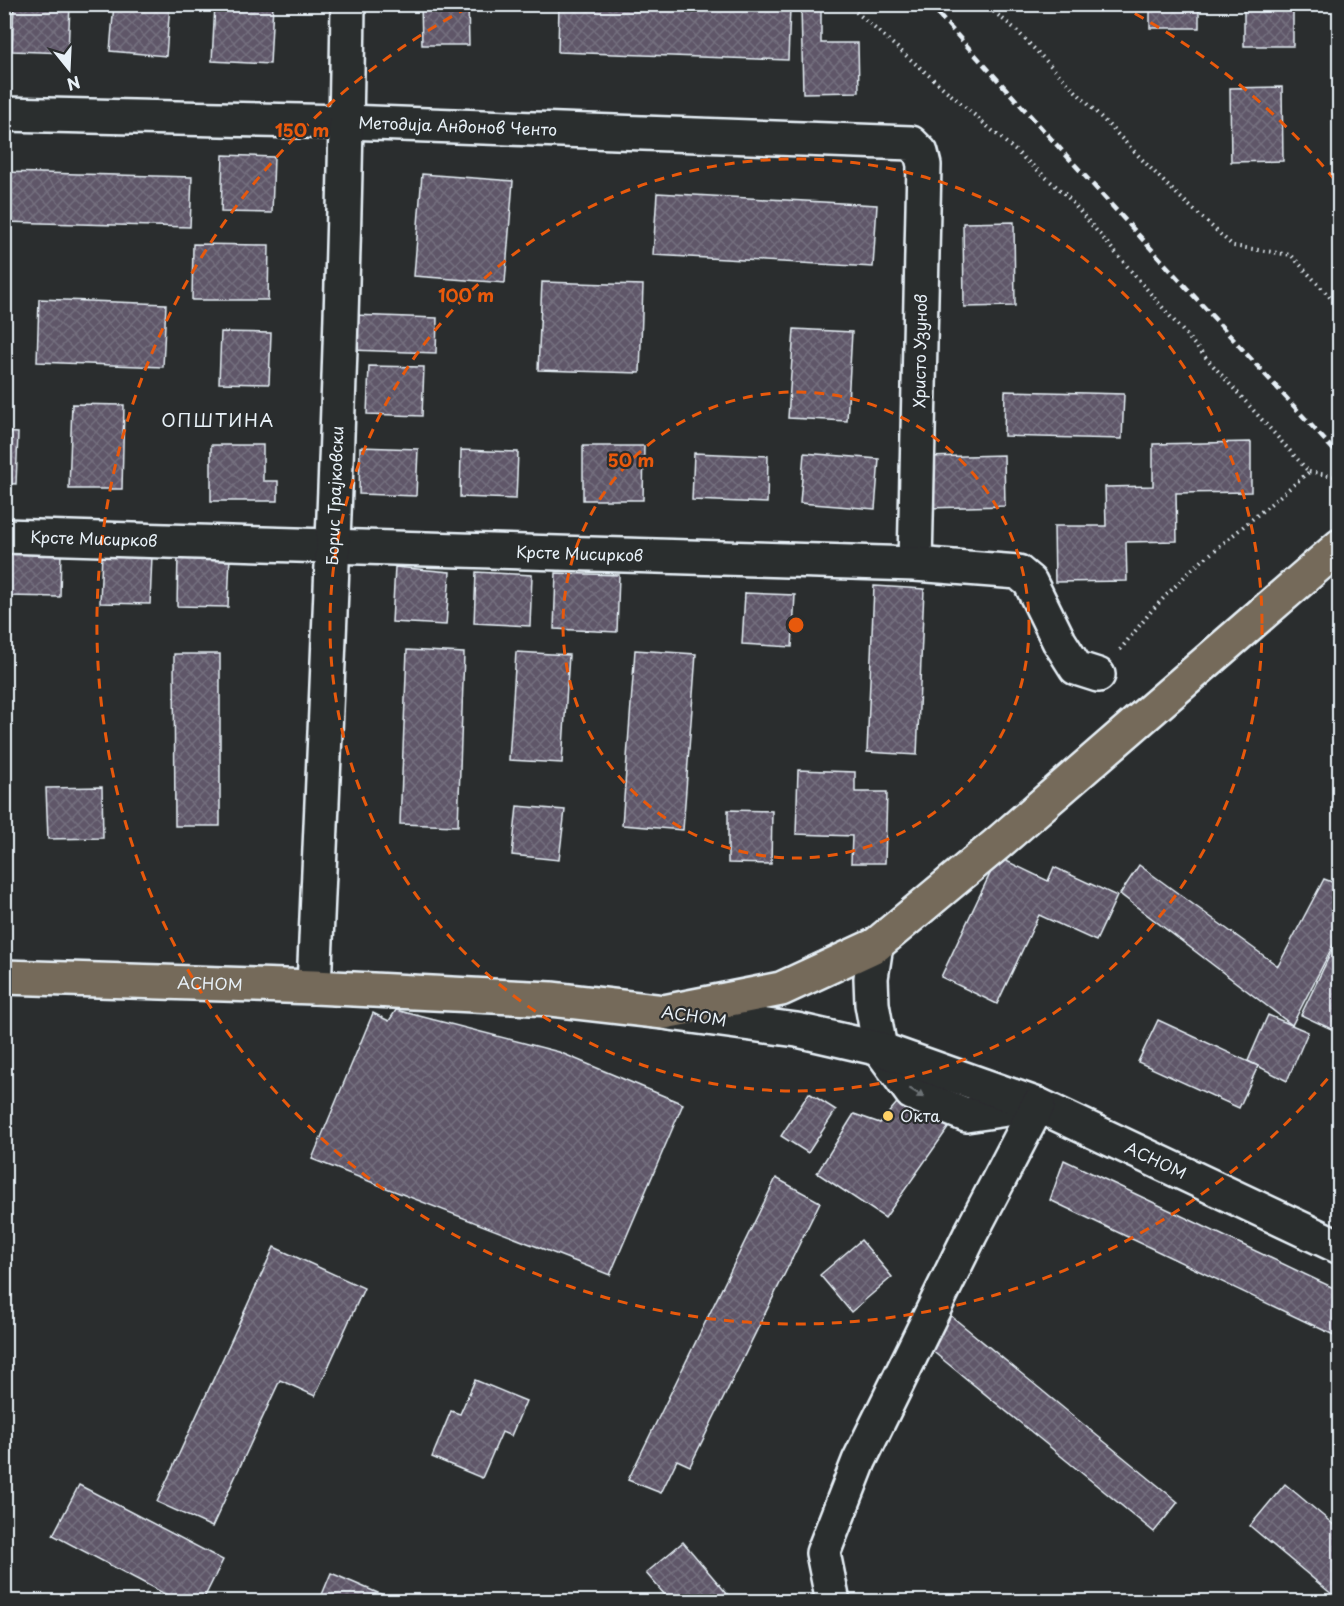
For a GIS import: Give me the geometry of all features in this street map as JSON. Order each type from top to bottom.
[{"type":"main road","points":[[664,1012],[781,989],[876,945],[997,844],[1328,556]]},
{"type":"main road","name":"АСНОМ","points":[[4,977],[314,987],[551,999],[664,1012]]},
{"type":"street","name":"Борис Трајковски","points":[[314,987],[333,546],[348,4]]},
{"type":"street","name":"Методија Андонов Ченто","points":[[4,114],[346,122],[911,143]]},
{"type":"street","name":"Христо Узунов","points":[[911,143],[921,153],[924,165],[915,564]]},
{"type":"street","name":"Крсте Мисирков","points":[[4,536],[915,564],[1018,572],[1030,582],[1059,641],[1076,668],[1098,675]]},
{"type":"street","points":[[876,945],[870,978],[880,1049]]},
{"type":"street","name":"АСНОМ","points":[[664,1012],[797,1030],[880,1049],[1038,1105],[1340,1247]]},
{"type":"street","points":[[833,1602],[823,1553],[859,1461],[970,1235],[1038,1105]]},
{"type":"path","points":[[847,4],[1065,194],[1200,351],[1309,472],[1340,477]]},
{"type":"path","points":[[984,4],[1014,28],[1166,184],[1233,246],[1291,255],[1340,308]]},
{"type":"path","points":[[1098,675],[1153,609],[1191,570],[1309,472]]},
{"type":"building","points":[[14,4],[70,4],[68,53],[12,51]]},
{"type":"building","points":[[114,4],[170,4],[166,56],[110,51]]},
{"type":"building","points":[[215,4],[273,4],[270,64],[212,61]]},
{"type":"building","points":[[421,4],[468,4],[469,45],[422,45]]},
{"type":"building","points":[[559,4],[674,4],[790,8],[788,60],[558,52]]},
{"type":"building","points":[[1150,4],[1199,4],[1199,28],[1150,28]]},
{"type":"building","points":[[1244,4],[1293,4],[1293,46],[1244,46]]},
{"type":"building","points":[[801,7],[821,7],[821,43],[858,43],[859,92],[803,93]]},
{"type":"building","points":[[1282,87],[1283,161],[1231,162],[1230,88]]},
{"type":"building","points":[[223,155],[274,157],[272,213],[221,212]]},
{"type":"building","points":[[4,172],[192,177],[190,227],[4,222]]},
{"type":"building","points":[[422,174],[513,181],[505,283],[414,276]]},
{"type":"building","points":[[657,193],[877,205],[873,267],[653,255]]},
{"type":"building","points":[[1014,222],[1015,306],[964,307],[963,223]]},
{"type":"building","points":[[193,244],[269,245],[268,300],[192,300]]},
{"type":"building","points":[[542,282],[643,285],[640,373],[538,370]]},
{"type":"building","points":[[39,299],[166,304],[163,367],[37,362]]},
{"type":"building","points":[[353,315],[437,318],[436,353],[351,350]]},
{"type":"building","points":[[794,329],[852,332],[847,421],[788,418]]},
{"type":"building","points":[[221,332],[271,333],[269,384],[219,383]]},
{"type":"building","points":[[369,366],[424,367],[422,416],[367,414]]},
{"type":"building","points":[[1005,391],[1124,394],[1122,439],[1004,436]]},
{"type":"building","points":[[72,404],[124,405],[122,489],[69,489]]},
{"type":"building","points":[[4,432],[18,433],[16,484],[4,483]]},
{"type":"building","points":[[1251,442],[1251,492],[1176,493],[1177,541],[1126,542],[1127,581],[1055,582],[1054,526],[1106,526],[1105,487],[1153,486],[1153,444]]},
{"type":"building","points":[[211,445],[263,445],[263,481],[278,481],[278,501],[211,501]]},
{"type":"building","points":[[583,446],[644,446],[643,500],[583,500]]},
{"type":"building","points":[[360,447],[418,449],[416,496],[359,494]]},
{"type":"building","points":[[461,450],[518,452],[516,499],[460,497]]},
{"type":"building","points":[[694,453],[768,456],[767,503],[692,500]]},
{"type":"building","points":[[804,453],[879,459],[875,509],[800,503]]},
{"type":"building","points":[[1004,455],[1005,506],[927,508],[926,457]]},
{"type":"building","points":[[9,551],[61,552],[60,597],[8,596]]},
{"type":"building","points":[[102,553],[152,555],[150,604],[100,603]]},
{"type":"building","points":[[178,554],[230,555],[228,607],[177,606]]},
{"type":"building","points":[[395,567],[450,572],[446,625],[392,622]]},
{"type":"building","points":[[476,572],[532,575],[530,626],[474,623]]},
{"type":"building","points":[[556,573],[619,575],[617,632],[554,629]]},
{"type":"building","points":[[874,586],[924,589],[917,755],[867,752]]},
{"type":"building","points":[[745,593],[795,595],[792,647],[742,644]]},
{"type":"building","points":[[407,650],[464,653],[458,826],[400,824]]},
{"type":"building","points":[[635,650],[696,654],[683,830],[622,825]]},
{"type":"building","points":[[516,652],[569,655],[562,763],[509,760]]},
{"type":"building","points":[[174,654],[220,654],[220,826],[175,826]]},
{"type":"building","points":[[798,770],[855,772],[855,792],[887,792],[885,863],[851,863],[852,836],[796,834]]},
{"type":"building","points":[[102,787],[103,838],[48,839],[46,788]]},
{"type":"building","points":[[517,806],[565,810],[559,860],[512,855]]},
{"type":"building","points":[[728,810],[772,811],[771,864],[728,863]]},
{"type":"building","points":[[998,857],[1048,881],[1054,867],[1117,896],[1096,941],[1039,915],[997,1004],[941,977]]},
{"type":"building","points":[[1139,865],[1278,966],[1324,879],[1340,885],[1340,932],[1292,1025],[1120,894]]},
{"type":"building","points":[[1340,934],[1340,1033],[1301,1015]]},
{"type":"building","points":[[396,1010],[559,1052],[683,1104],[610,1275],[312,1159],[373,1013],[389,1021]]},
{"type":"building","points":[[1268,1015],[1308,1032],[1287,1081],[1248,1061]]},
{"type":"building","points":[[1158,1020],[1258,1066],[1239,1108],[1138,1062]]},
{"type":"building","points":[[809,1093],[836,1110],[808,1153],[781,1136]]},
{"type":"building","points":[[901,1098],[958,1114],[885,1218],[817,1173],[854,1114],[880,1123]]},
{"type":"building","points":[[1064,1160],[1340,1291],[1340,1338],[1050,1200]]},
{"type":"building","points":[[776,1178],[820,1202],[690,1466],[677,1460],[661,1493],[628,1480]]},
{"type":"building","points":[[861,1240],[892,1277],[851,1312],[820,1275]]},
{"type":"building","points":[[274,1247],[364,1288],[315,1396],[280,1380],[212,1527],[157,1502]]},
{"type":"building","points":[[950,1315],[1178,1502],[1154,1532],[925,1345]]},
{"type":"building","points":[[475,1380],[526,1401],[511,1436],[502,1432],[482,1478],[432,1457],[451,1411],[460,1414]]},
{"type":"building","points":[[1285,1484],[1340,1530],[1340,1601],[1250,1526]]},
{"type":"building","points":[[79,1485],[223,1560],[202,1602],[180,1602],[53,1535]]},
{"type":"building","points":[[683,1542],[734,1602],[702,1602],[696,1594],[687,1602],[671,1602],[646,1573]]},
{"type":"building","points":[[331,1573],[399,1602],[319,1602]]},
{"type":"railway","points":[[929,4],[1340,457]]},
{"type":"place","name":"Окта","points":[[888,1116]]},
{"type":"district","name":"ОПШТИНА","points":[[218,421]]}]
